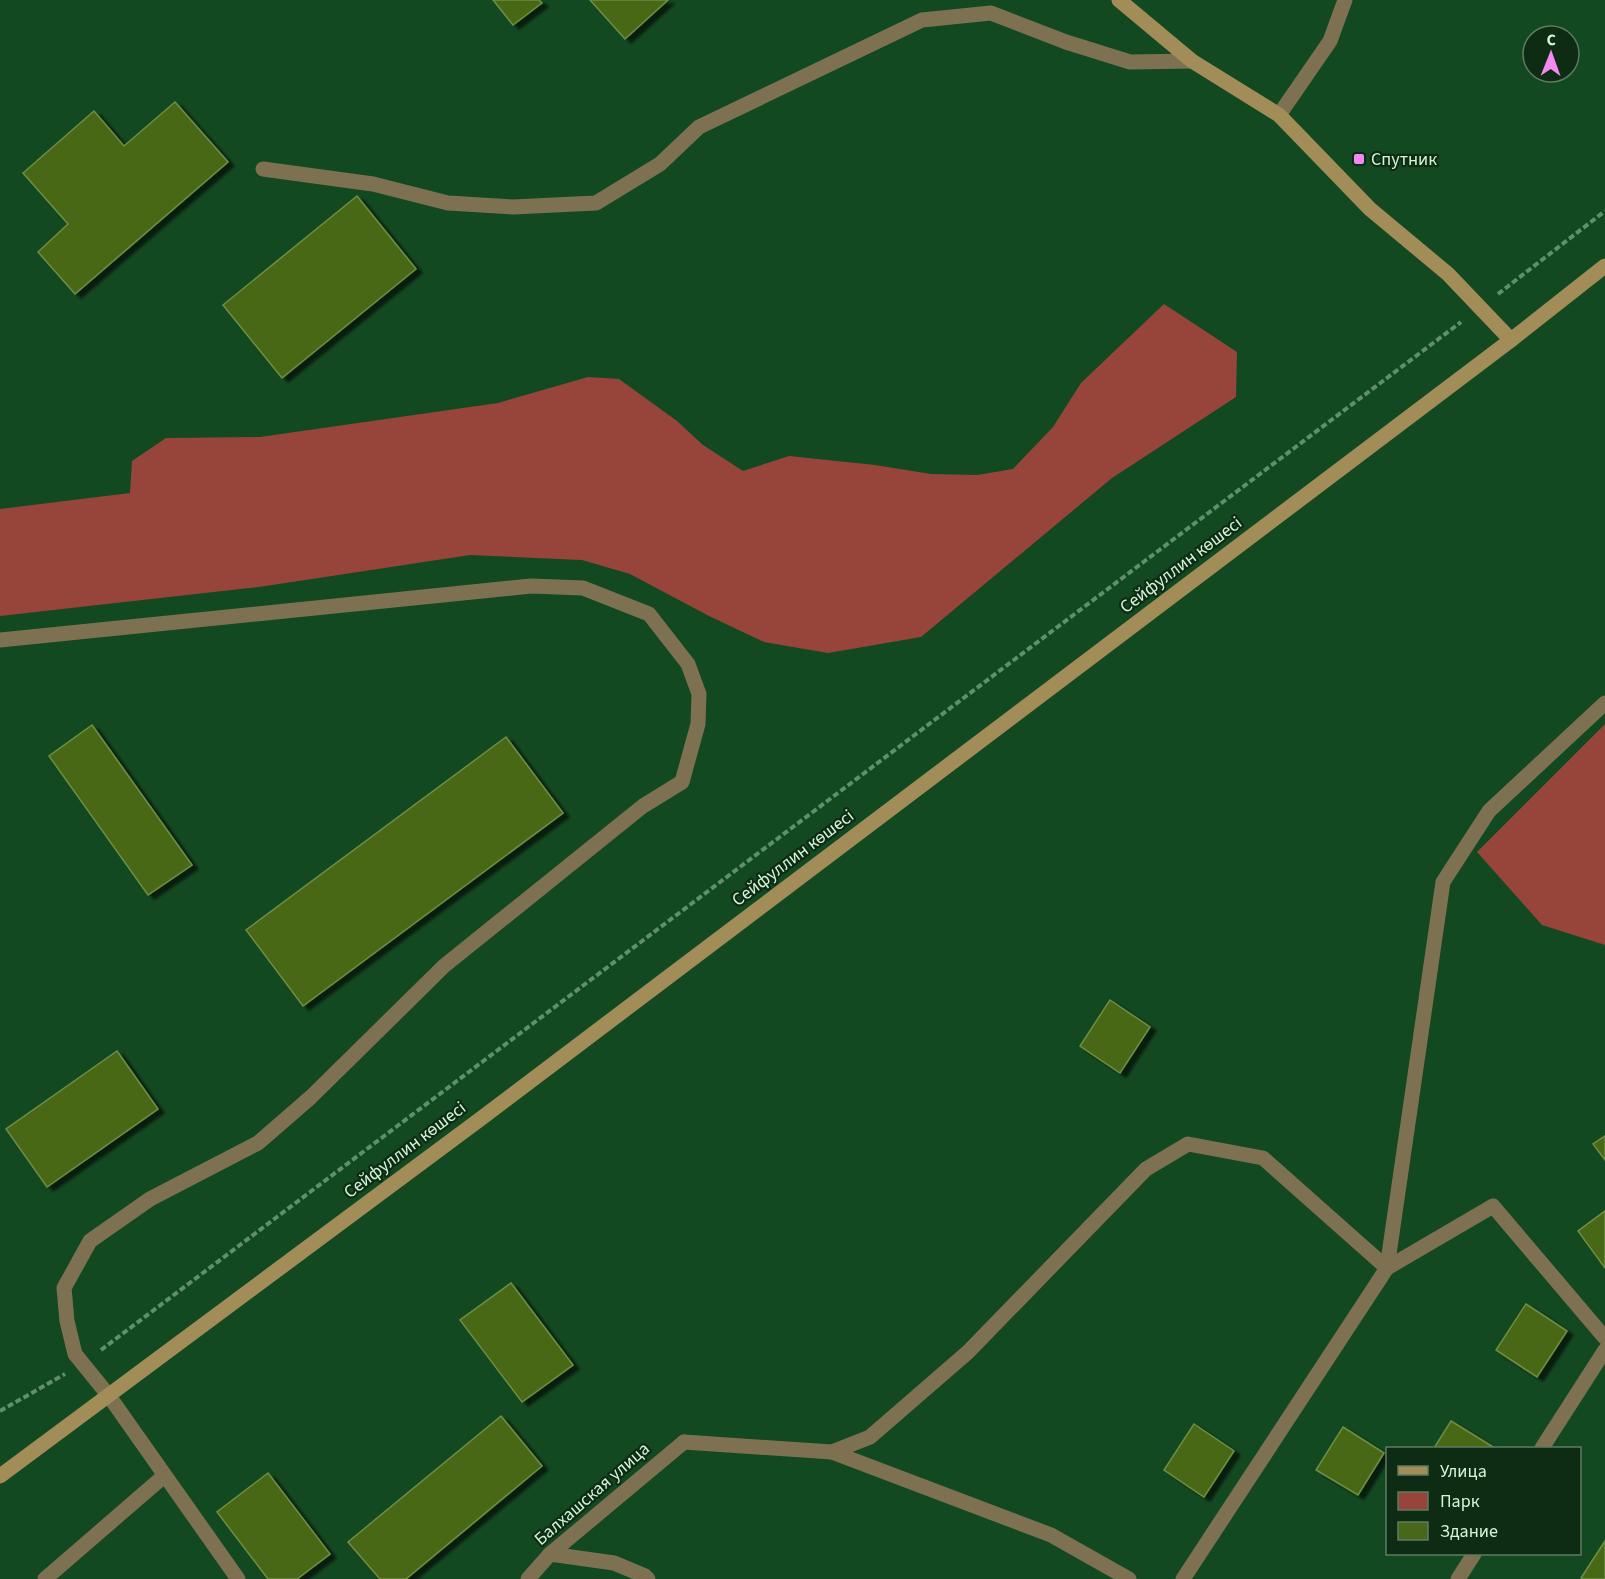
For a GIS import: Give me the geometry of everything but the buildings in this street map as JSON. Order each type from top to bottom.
[{"type":"main road","points":[[1119,0],[1192,61],[1279,115],[1370,209],[1448,274],[1511,340]]},
{"type":"main road","name":"Сейфуллин көшесі","points":[[0,1476],[507,1098],[1511,340],[1605,266]]},
{"type":"street","points":[[1279,115],[1330,41],[1345,0]]},
{"type":"street","points":[[263,169],[373,184],[448,202],[513,207],[596,203],[660,164],[699,127],[922,20],[991,13],[1066,42],[1130,62],[1192,61]]},
{"type":"street","points":[[0,640],[531,586],[583,588],[649,614],[688,664],[699,693],[698,724],[682,782],[643,806],[444,966],[311,1097],[258,1143],[150,1199],[90,1241],[64,1288],[67,1321],[75,1354],[109,1396],[237,1579]]},
{"type":"street","points":[[1184,1579],[1387,1268],[1443,882],[1489,811],[1605,703]]},
{"type":"street","points":[[832,1452],[870,1437],[968,1352],[1146,1168],[1188,1144],[1263,1158],[1387,1268]]},
{"type":"street","points":[[1387,1268],[1493,1206],[1605,1338]]},
{"type":"street","points":[[1543,1447],[1605,1350]]},
{"type":"street","name":"Балхашская улица","points":[[528,1579],[550,1554],[684,1442],[832,1452]]},
{"type":"street","points":[[832,1452],[1051,1535],[1130,1579]]},
{"type":"street","points":[[45,1579],[164,1476]]},
{"type":"street","points":[[550,1554],[614,1563],[648,1579]]},
{"type":"street","points":[[1458,1579],[1473,1555]]},
{"type":"path","points":[[0,1411],[82,1364],[1605,211]]},
{"type":"green space","points":[[1164,304],[1237,352],[1236,397],[1112,478],[921,637],[828,653],[764,642],[630,574],[582,560],[470,555],[259,587],[0,616],[0,509],[130,493],[132,461],[166,438],[260,437],[498,403],[588,377],[619,379],[677,421],[703,445],[743,471],[789,456],[875,465],[931,474],[977,475],[1013,469],[1053,427],[1081,383]]},
{"type":"green space","points":[[1605,724],[1605,945],[1542,925],[1477,852]]},
{"type":"place","name":"Спутник","points":[[1359,159]]}]
